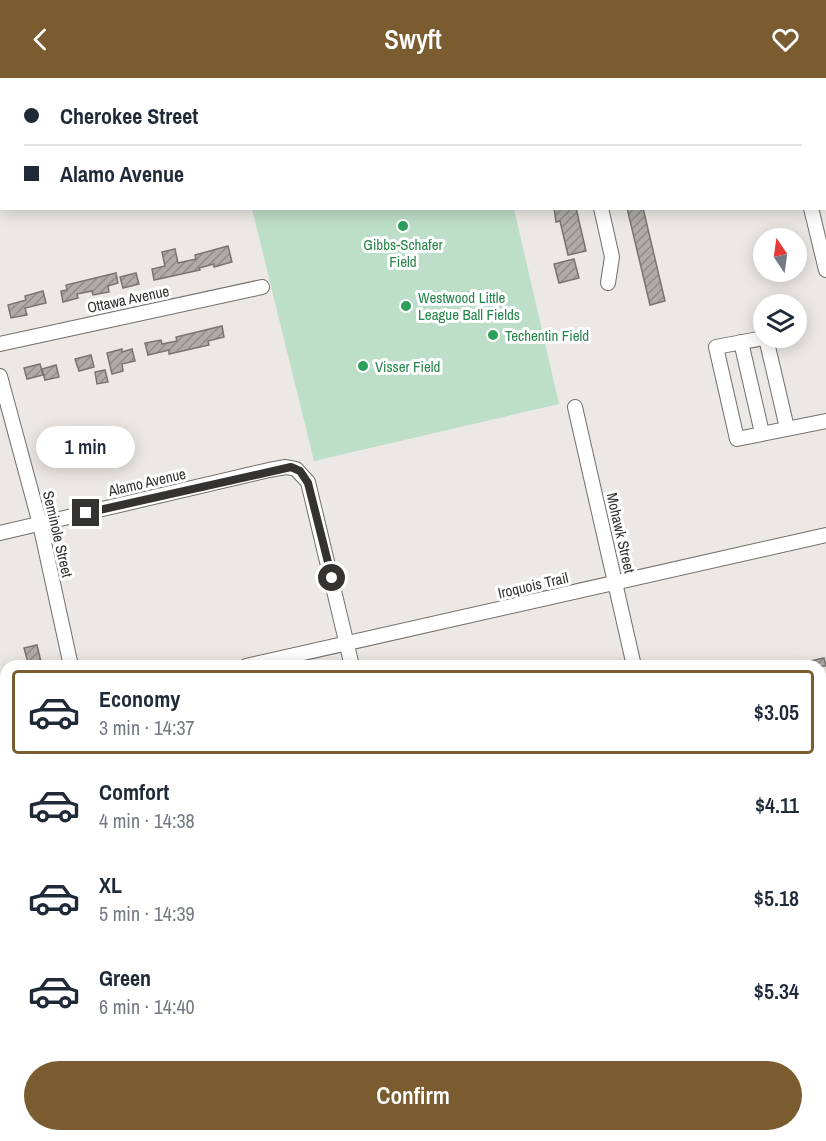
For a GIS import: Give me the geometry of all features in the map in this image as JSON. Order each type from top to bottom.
[{"type":"street","points":[[601,210],[612,257],[608,284]]},
{"type":"street","points":[[811,210],[826,270]]},
{"type":"street","name":"Ottawa Avenue","points":[[0,344],[262,287]]},
{"type":"street","points":[[753,340],[716,347],[737,439],[826,421]]},
{"type":"street","points":[[741,342],[762,433]]},
{"type":"street","points":[[767,348],[787,428]]},
{"type":"street","name":"Seminole Street","points":[[0,376],[40,524],[70,660]]},
{"type":"street","name":"Mohawk Street","points":[[575,407],[633,660]]},
{"type":"street","name":"Alamo Avenue","points":[[0,533],[269,470],[291,467],[300,471],[308,483],[347,643]]},
{"type":"street","name":"Iroquois Trail","points":[[272,660],[826,535]]},
{"type":"street","points":[[347,643],[351,660]]},
{"type":"green space","name":"Westwood Little League Ball Fields","points":[[252,210],[514,210],[559,404],[314,461]]},
{"type":"building","points":[[554,210],[576,210],[586,251],[568,255],[560,221],[556,222]]},
{"type":"building","points":[[627,210],[643,210],[665,301],[650,305]]},
{"type":"building","points":[[228,246],[232,262],[214,267],[214,264],[199,268],[200,270],[154,280],[152,269],[165,266],[162,252],[175,249],[178,263],[196,259],[195,255]]},
{"type":"building","points":[[574,259],[579,278],[559,283],[554,264]]},
{"type":"building","points":[[116,273],[118,283],[108,286],[109,292],[93,295],[92,291],[77,294],[78,298],[63,302],[61,291],[67,290],[66,285]]},
{"type":"building","points":[[136,273],[139,284],[123,288],[120,277]]},
{"type":"building","points":[[43,291],[46,303],[25,308],[27,315],[11,318],[8,305],[26,300],[25,296]]},
{"type":"building","points":[[222,326],[224,337],[208,341],[209,345],[169,354],[169,350],[148,355],[145,343],[161,340],[162,344],[177,341],[176,337]]},
{"type":"building","points":[[122,349],[122,352],[132,349],[135,361],[122,364],[123,371],[112,374],[107,353]]},
{"type":"building","points":[[91,355],[94,367],[79,371],[75,359]]},
{"type":"building","points":[[40,364],[43,375],[27,379],[24,368]]},
{"type":"building","points":[[56,365],[59,377],[45,380],[42,369]]},
{"type":"building","points":[[105,370],[108,382],[97,384],[95,372]]},
{"type":"building","points":[[37,645],[41,660],[27,660],[24,648]]},
{"type":"place","name":"Gibbs-Schafer Field","points":[[403,226]]},
{"type":"place","name":"Westwood Little League Ball Fields","points":[[406,306]]},
{"type":"place","name":"Techentin Field","points":[[493,335]]},
{"type":"place","name":"Visser Field","points":[[363,366]]},
{"type":"route","points":[[86,513],[269,470],[291,467],[306,477],[332,578]]}]
